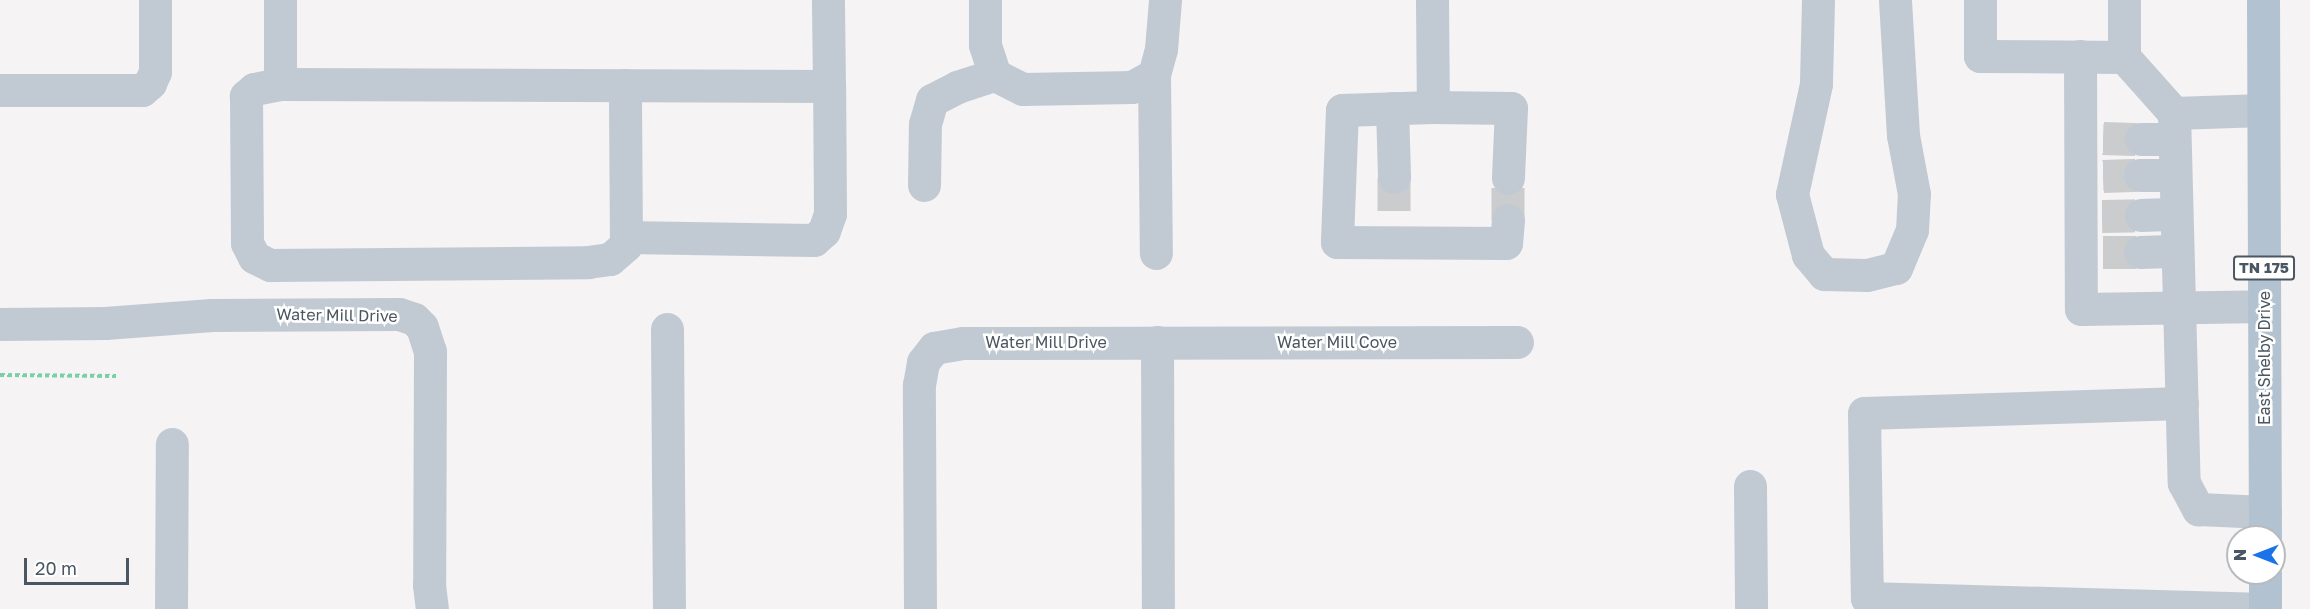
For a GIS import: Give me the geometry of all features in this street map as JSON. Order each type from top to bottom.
[{"type":"main road","name":"East Shelby Drive","points":[[2263,0],[2265,524]]},
{"type":"main road","points":[[2265,585],[2265,609]]},
{"type":"street","points":[[0,90],[142,90],[150,83],[155,72],[155,0]]},
{"type":"street","points":[[280,0],[280,84]]},
{"type":"street","points":[[626,237],[814,240],[824,231],[830,214],[828,0]]},
{"type":"street","points":[[985,0],[985,45],[995,75]]},
{"type":"street","points":[[1156,253],[1154,75],[1161,49],[1165,0]]},
{"type":"street","points":[[1432,0],[1433,107]]},
{"type":"street","points":[[1818,0],[1816,84],[1792,194],[1808,255],[1824,274],[1867,275],[1896,268],[1912,231],[1914,194],[1903,135],[1895,0]]},
{"type":"street","points":[[1980,0],[1980,56],[2124,57]]},
{"type":"street","points":[[2124,0],[2124,57],[2174,126],[2184,483],[2198,509],[2265,524]]},
{"type":"street","points":[[2080,56],[2092,138],[2092,253],[2081,309],[2264,306]]},
{"type":"street","points":[[924,185],[925,124],[932,100],[957,87],[995,75],[1023,89],[1132,87],[1154,75]]},
{"type":"street","points":[[625,85],[626,245],[610,259],[588,262],[270,265],[254,257],[247,243],[246,96],[254,89],[280,84],[625,85],[829,86]]},
{"type":"street","points":[[1508,178],[1511,108],[1433,107],[1342,110],[1337,242],[1393,230],[1506,243],[1508,220]]},
{"type":"street","points":[[1392,108],[1394,177]]},
{"type":"street","points":[[2141,139],[2174,126],[2264,110]]},
{"type":"street","points":[[2140,175],[2175,175]]},
{"type":"street","points":[[2141,215],[2176,214]]},
{"type":"street","points":[[2140,252],[2177,251]]},
{"type":"street","name":"Water Mill Drive","points":[[0,324],[105,323],[212,315],[399,314],[414,319],[422,327],[430,351],[429,585],[432,609]]},
{"type":"street","points":[[667,328],[669,609]]},
{"type":"street","points":[[1157,342],[1158,609]]},
{"type":"street","name":"Water Mill Drive","points":[[920,609],[920,385],[921,369],[926,356],[934,348],[963,343],[1157,342]]},
{"type":"street","name":"Water Mill Cove","points":[[1157,342],[1516,342]]},
{"type":"street","points":[[2182,403],[1864,413],[1867,598],[1981,605],[2265,609]]},
{"type":"street","points":[[171,609],[172,444]]},
{"type":"street","points":[[1750,486],[1751,609]]},
{"type":"path","points":[[0,375],[116,376]]},
{"type":"tunnel","points":[[2103,138],[2141,139]]},
{"type":"tunnel","points":[[2103,176],[2140,175]]},
{"type":"tunnel","points":[[1394,177],[1394,219]]},
{"type":"tunnel","points":[[1508,178],[1508,220]]},
{"type":"tunnel","points":[[2102,216],[2141,215]]},
{"type":"tunnel","points":[[2103,252],[2140,252]]}]
